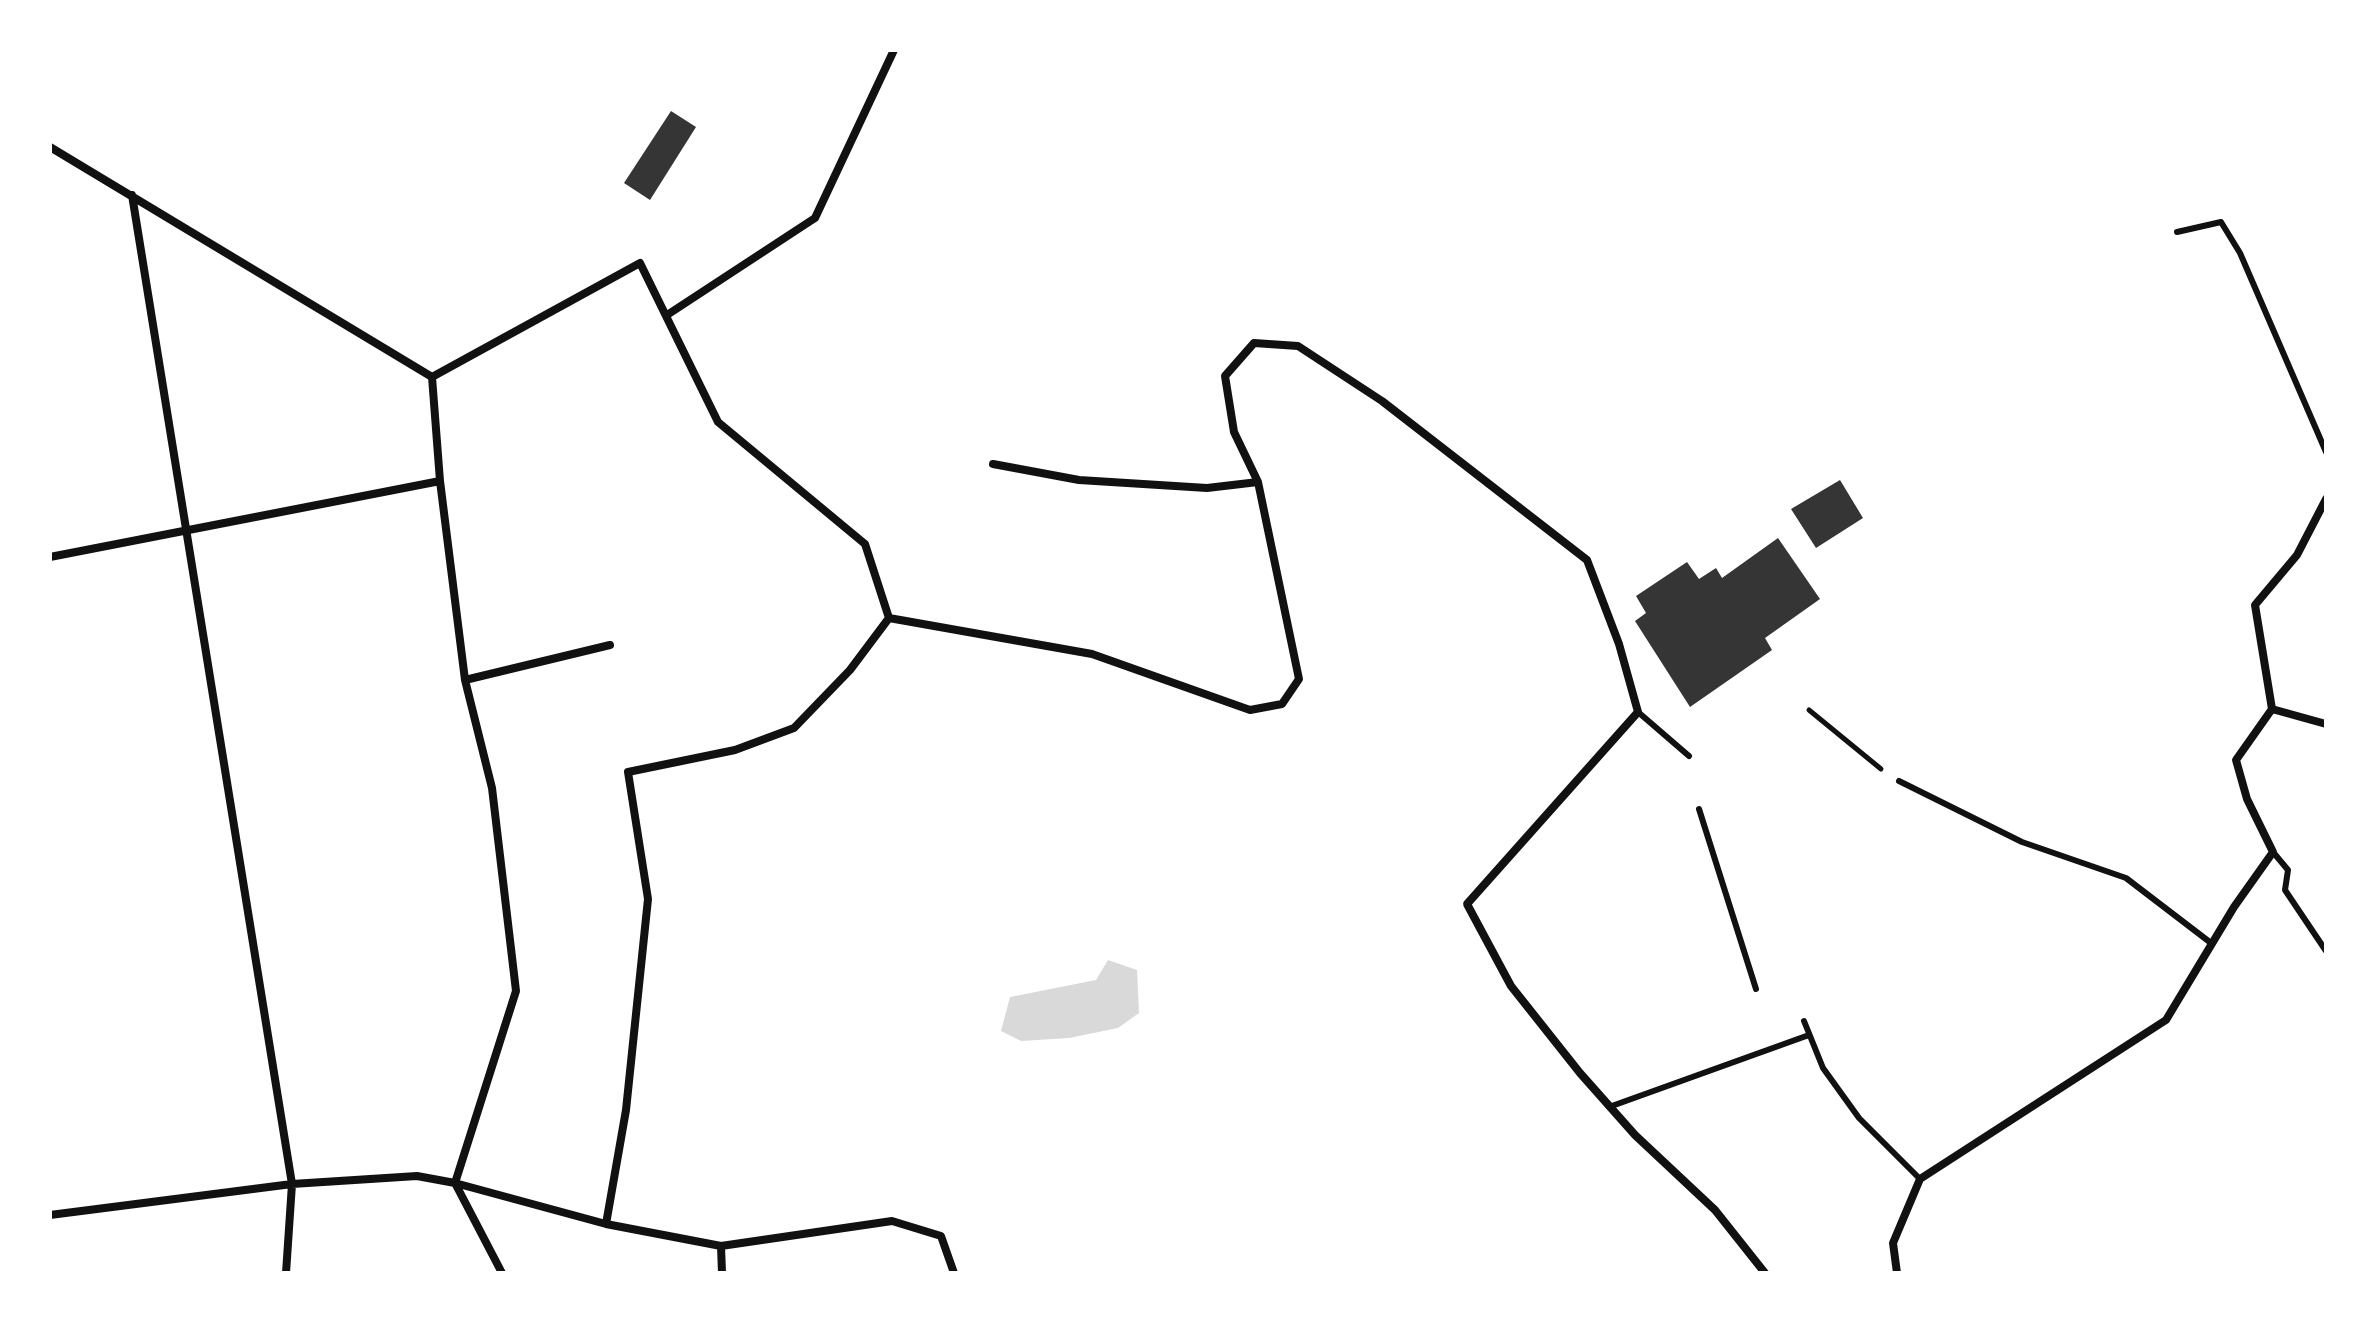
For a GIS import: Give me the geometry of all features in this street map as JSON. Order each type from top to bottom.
[{"type":"street","points":[[667,315],[815,218],[894,50]]},
{"type":"street","points":[[50,147],[432,377]]},
{"type":"street","points":[[132,195],[184,532],[292,1184],[286,1273]]},
{"type":"street","points":[[432,377],[640,263],[718,422],[865,544],[889,618]]},
{"type":"street","points":[[889,618],[1092,654],[1250,710],[1282,704],[1299,679],[1258,482],[1234,432],[1225,376],[1254,343],[1298,346],[1382,401],[1587,560],[1619,644],[1638,712],[1467,904],[1511,986],[1609,1107],[1715,1210],[1765,1273]]},
{"type":"street","points":[[432,377],[440,481],[465,680],[492,788],[516,991],[455,1183],[502,1273]]},
{"type":"street","points":[[993,464],[1079,480],[1207,488],[1258,482]]},
{"type":"street","points":[[50,557],[440,481]]},
{"type":"street","points":[[1897,1273],[1893,1243],[1920,1179],[2166,1020],[2211,943],[2273,852],[2247,799],[2236,760],[2272,709],[2255,605],[2297,555],[2326,499]]},
{"type":"street","points":[[606,1224],[626,1110],[648,899],[628,772],[735,750],[794,728],[850,670],[889,618]]},
{"type":"street","points":[[465,680],[610,645]]},
{"type":"street","points":[[2272,709],[2326,724]]},
{"type":"street","points":[[50,1215],[292,1184],[417,1176],[455,1183],[606,1224],[721,1246],[892,1221],[941,1236],[954,1273]]},
{"type":"street","points":[[721,1246],[722,1273]]},
{"type":"lane","points":[[2177,232],[2221,222],[2240,253],[2326,452]]},
{"type":"lane","points":[[1638,712],[1689,756]]},
{"type":"lane","points":[[1899,781],[2022,842],[2126,878],[2211,943]]},
{"type":"lane","points":[[1699,809],[1756,989]]},
{"type":"lane","points":[[2273,852],[2288,870],[2285,890],[2326,951]]},
{"type":"lane","points":[[1804,1021],[1823,1068],[1859,1118],[1920,1179]]},
{"type":"lane","points":[[1609,1107],[1809,1035]]},
{"type":"path","points":[[1809,710],[1899,781]]},
{"type":"shaded area","points":[[1108,960],[1137,970],[1139,1013],[1118,1028],[1069,1038],[1021,1041],[1001,1031],[1010,997],[1096,980]]},
{"type":"building","points":[[671,111],[696,127],[650,200],[624,183]]},
{"type":"building","points":[[1840,480],[1863,518],[1816,548],[1791,509]]},
{"type":"building","points":[[1778,538],[1820,599],[1765,638],[1772,650],[1690,707],[1635,621],[1646,613],[1636,596],[1687,562],[1699,579],[1716,568],[1722,578]]}]
